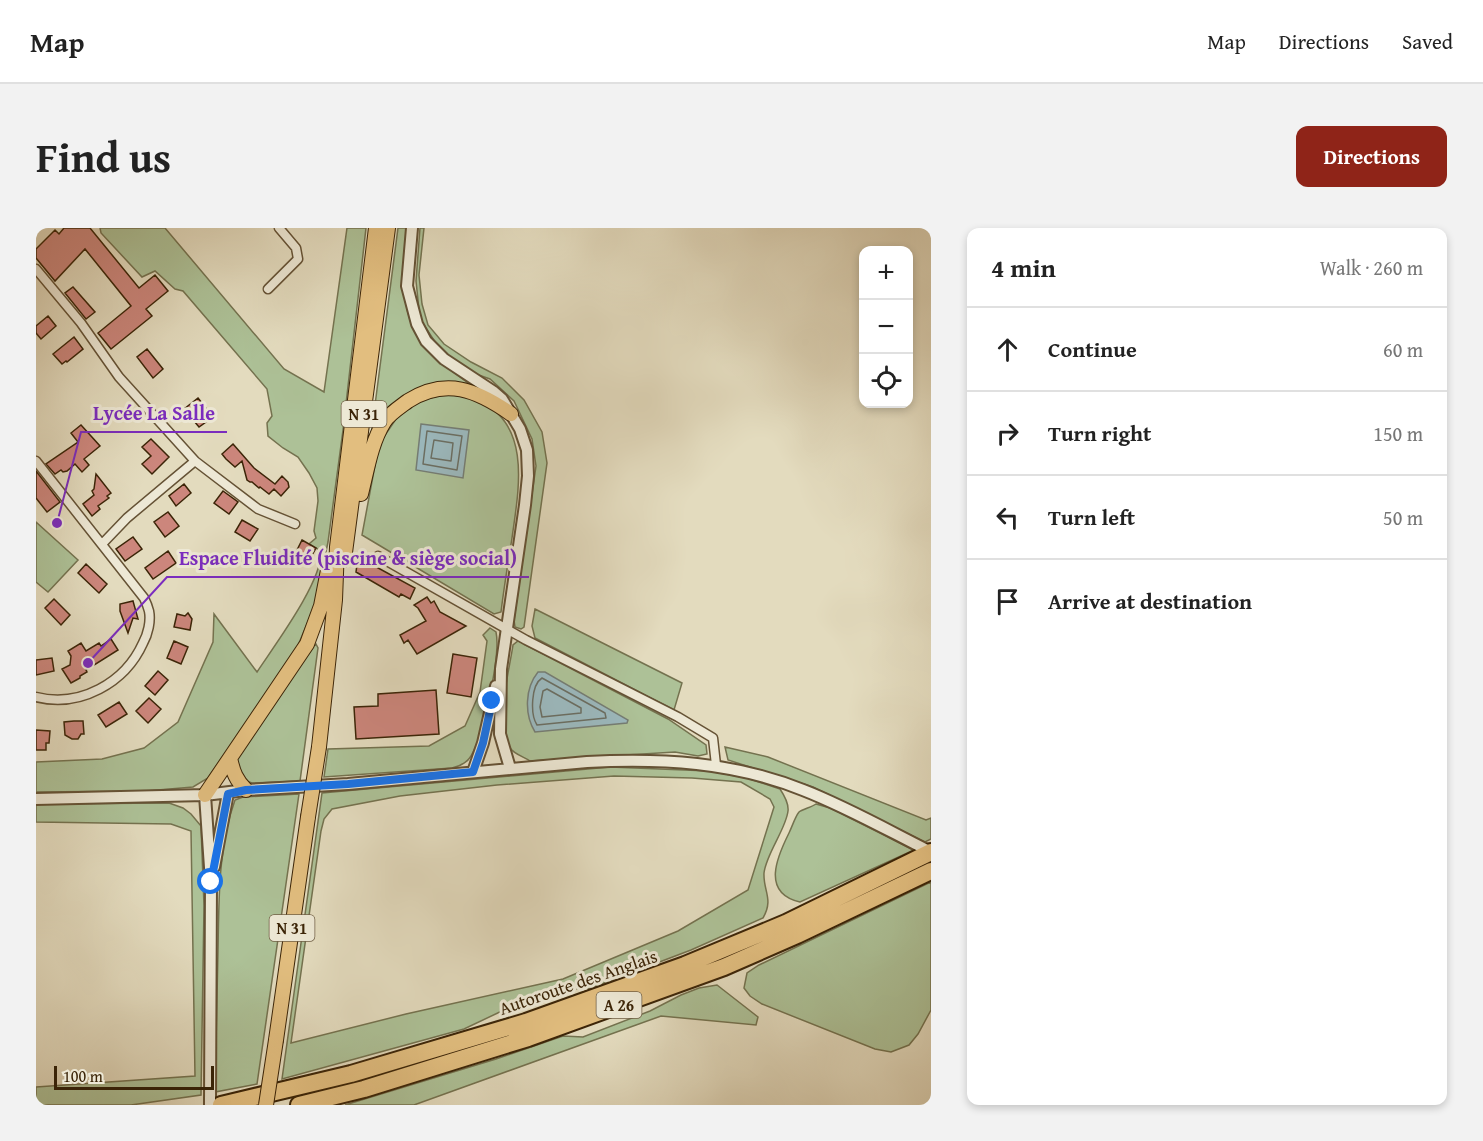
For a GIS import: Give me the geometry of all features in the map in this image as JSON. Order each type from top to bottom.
[{"type":"highway","name":"Autoroute des Anglais","points":[[221,1105],[351,1074],[526,1022],[685,965],[786,923],[931,852]]},
{"type":"highway","name":"Autoroute des Anglais","points":[[299,1105],[364,1089],[528,1038],[724,967],[929,872]]},
{"type":"main road","name":"N 31","points":[[266,1105],[319,747],[335,600],[337,547],[376,228]]},
{"type":"main road","name":"N 31","points":[[335,600],[346,554],[388,228]]},
{"type":"main road","points":[[346,554],[372,452],[384,421],[393,412],[416,396],[441,388],[470,391],[484,396],[511,414]]},
{"type":"main road","points":[[204,795],[307,644],[321,606],[347,464]]},
{"type":"main road","points":[[230,758],[233,774],[246,790]]},
{"type":"street","points":[[268,289],[298,259],[296,248],[279,228]]},
{"type":"street","points":[[412,228],[407,285],[417,324],[426,341],[444,359],[502,399],[524,440],[528,462],[528,477],[501,669],[483,743],[473,772]]},
{"type":"street","points":[[36,269],[81,323],[119,377],[195,461],[258,509],[295,524]]},
{"type":"street","points":[[36,461],[103,543],[144,598],[149,612],[147,634],[131,663],[105,687],[65,700],[36,697]]},
{"type":"street","points":[[103,543],[127,518],[195,461]]},
{"type":"street","points":[[378,556],[526,640],[678,717],[713,738],[716,765]]},
{"type":"street","points":[[501,669],[500,734],[510,768]]},
{"type":"street","points":[[36,799],[228,794],[246,790],[348,784],[510,768],[625,760],[683,762],[716,765],[760,775],[803,789],[931,852]]},
{"type":"street","points":[[211,882],[228,794]]},
{"type":"street","points":[[204,795],[211,882],[210,1105]]},
{"type":"green space","points":[[100,228],[165,228],[284,369],[324,392],[347,228],[366,228],[328,542],[315,605],[296,650],[208,778],[193,787],[146,791],[36,792],[36,762],[102,759],[144,748],[178,722],[213,642],[214,614],[257,672],[306,596],[320,564],[321,551],[309,544],[316,538],[314,531],[318,501],[317,488],[298,457],[268,436],[267,423],[272,416],[267,389],[183,291],[175,289],[155,271],[142,277],[101,233]]},
{"type":"green space","points":[[398,228],[408,228],[404,278],[407,311],[413,327],[432,354],[468,383],[435,384],[382,415],[372,428]]},
{"type":"green space","points":[[420,228],[424,228],[419,275],[422,304],[428,325],[444,344],[471,362],[502,378],[524,400],[542,432],[547,463],[524,627],[521,629],[515,627],[514,620],[536,466],[532,439],[514,401],[490,379],[470,372],[439,348],[420,319],[416,281]]},
{"type":"green space","points":[[447,394],[479,401],[496,412],[508,426],[515,443],[518,462],[517,501],[501,612],[494,614],[362,535],[379,444],[396,419],[417,401]]},
{"type":"green space","points":[[36,522],[78,560],[48,592],[36,582]]},
{"type":"green space","points":[[535,609],[682,683],[674,710],[535,638],[532,626]]},
{"type":"green space","points":[[490,628],[496,632],[497,643],[490,695],[476,746],[467,761],[452,768],[324,777],[328,749],[429,746],[465,726],[480,692],[487,641],[483,635]]},
{"type":"green space","points":[[518,641],[668,719],[706,745],[707,754],[698,756],[675,752],[530,761],[517,754],[510,748],[505,738],[503,712],[513,645]]},
{"type":"green space","points":[[316,644],[318,648],[300,781],[252,783],[241,779],[236,761],[306,653]]},
{"type":"green space","points":[[725,747],[768,757],[926,820],[931,818],[931,839],[925,842],[813,787],[728,760]]},
{"type":"green space","points":[[610,767],[709,771],[747,778],[780,789],[788,808],[784,826],[764,873],[768,905],[763,918],[691,950],[591,988],[571,989],[504,1010],[464,1029],[282,1079],[322,793]],"holes":[[[614,776],[741,782],[770,799],[774,807],[748,890],[678,931],[563,979],[406,1014],[291,1043],[321,831],[324,819],[332,809],[400,796],[497,785]]]},
{"type":"green space","points":[[299,794],[257,1084],[215,1092],[219,893],[222,855],[229,818],[235,800],[243,797]]},
{"type":"green space","points":[[169,803],[183,808],[201,826],[204,906],[201,1095],[131,1105],[36,1105],[36,1087],[195,1076],[191,831],[171,824],[36,822],[36,804]]},
{"type":"green space","points":[[816,804],[830,808],[914,850],[800,902],[788,897],[780,891],[776,883],[775,873],[780,853],[798,814]]},
{"type":"green space","points":[[931,882],[931,1010],[909,1045],[891,1052],[875,1049],[762,1004],[750,996],[744,988],[747,973],[759,965]]},
{"type":"green space","points":[[717,985],[758,1017],[756,1025],[661,1016],[414,1105],[345,1105],[563,1036],[583,1037],[650,1011],[699,988]]},
{"type":"water","points":[[421,424],[469,430],[463,478],[416,470]]},
{"type":"water","points":[[538,672],[545,672],[628,720],[627,723],[535,732],[529,717],[528,693]]},
{"type":"building","points":[[64,228],[90,228],[139,288],[155,275],[168,291],[146,309],[152,316],[111,349],[98,333],[131,306],[85,249],[55,281],[36,258],[36,249],[55,230],[59,234]]},
{"type":"building","points":[[73,287],[95,312],[86,319],[65,293]]},
{"type":"building","points":[[48,316],[56,326],[41,339],[36,333],[36,326]]},
{"type":"building","points":[[74,337],[83,349],[62,364],[53,354]]},
{"type":"building","points":[[147,349],[163,369],[153,378],[137,357]]},
{"type":"building","points":[[198,398],[213,417],[199,427],[184,409]]},
{"type":"building","points":[[81,425],[100,446],[84,459],[89,465],[82,472],[75,464],[67,471],[61,470],[55,474],[46,464],[78,442],[71,433]]},
{"type":"building","points":[[151,439],[169,457],[152,474],[142,464],[151,456],[142,447]]},
{"type":"building","points":[[233,444],[254,468],[275,484],[282,476],[288,482],[289,487],[281,496],[274,489],[269,494],[247,480],[242,461],[235,467],[226,459],[222,454]]},
{"type":"building","points":[[36,471],[60,502],[47,512],[36,498]]},
{"type":"building","points":[[96,474],[111,493],[92,516],[83,504],[94,495],[92,491]]},
{"type":"building","points":[[184,484],[191,493],[176,506],[169,496]]},
{"type":"building","points":[[223,491],[238,502],[229,514],[214,503]]},
{"type":"building","points":[[168,512],[179,526],[165,537],[154,522]]},
{"type":"building","points":[[242,520],[258,529],[250,541],[235,532]]},
{"type":"building","points":[[133,537],[142,549],[125,561],[116,549]]},
{"type":"building","points":[[302,540],[316,548],[307,564],[294,556]]},
{"type":"building","points":[[168,551],[176,563],[153,579],[145,568]]},
{"type":"building","points":[[358,557],[415,588],[410,599],[401,594],[399,597],[356,572]]},
{"type":"building","points":[[86,564],[107,584],[99,593],[78,573]]},
{"type":"building","points":[[427,597],[431,603],[434,601],[440,612],[466,626],[417,654],[408,640],[404,643],[400,635],[426,621],[414,605]]},
{"type":"building","points":[[54,599],[70,615],[61,625],[45,608]]},
{"type":"building","points":[[133,601],[138,619],[133,618],[128,633],[120,611],[120,604]]},
{"type":"building","points":[[188,613],[192,619],[190,630],[174,627],[177,614],[185,616]]},
{"type":"building","points":[[111,639],[118,650],[86,670],[87,672],[71,683],[62,669],[70,665],[71,656],[68,651],[81,643],[86,651],[99,643],[101,646]]},
{"type":"building","points":[[174,641],[188,647],[181,664],[167,658]]},
{"type":"building","points":[[453,654],[477,658],[471,697],[447,693]]},
{"type":"building","points":[[52,658],[54,671],[36,675],[36,660]]},
{"type":"building","points":[[158,671],[168,680],[155,695],[145,686]]},
{"type":"building","points":[[436,690],[439,734],[356,739],[354,707],[378,706],[378,694]]},
{"type":"building","points":[[149,698],[161,709],[148,723],[136,711]]},
{"type":"building","points":[[119,702],[127,714],[106,727],[98,715]]},
{"type":"building","points":[[83,721],[84,734],[81,734],[78,739],[65,735],[64,722]]},
{"type":"building","points":[[36,730],[50,731],[46,750],[36,750]]},
{"type":"place","name":"Lycée La Salle","points":[[57,523]]},
{"type":"place","name":"Espace Fluidité (piscine & siège social)","points":[[88,663]]},
{"type":"route","points":[[211,882],[228,794],[246,790],[348,784],[473,772],[483,743],[492,701]]}]
